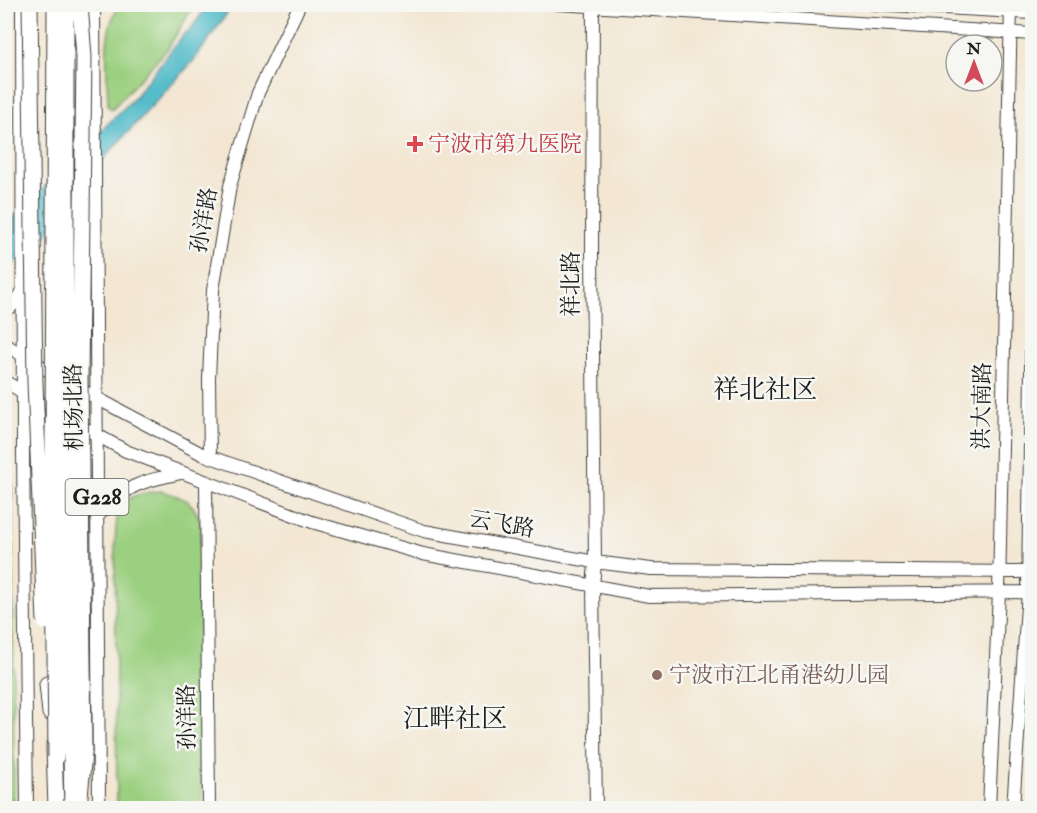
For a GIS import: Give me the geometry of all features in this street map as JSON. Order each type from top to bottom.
[{"type":"highway","points":[[30,4],[35,383],[47,684],[70,755],[80,808]]},
{"type":"highway","name":"机场北路","points":[[55,4],[53,444],[70,755]]},
{"type":"highway","name":"机场北路","points":[[66,4],[66,385],[70,755]]},
{"type":"highway","points":[[72,808],[70,755],[80,377],[84,57],[92,5]]},
{"type":"highway","points":[[56,808],[70,755]]},
{"type":"main road","points":[[21,4],[27,808]]},
{"type":"main road","name":"孙洋路","points":[[210,457],[209,378],[213,290],[230,186],[258,93],[300,4]]},
{"type":"main road","points":[[558,4],[1032,34]]},
{"type":"main road","points":[[873,4],[1011,9],[1032,13]]},
{"type":"main road","name":"机场北路","points":[[92,5],[96,185],[99,808]]},
{"type":"main road","name":"祥北路","points":[[593,6],[592,250],[595,562],[603,808]]},
{"type":"main road","name":"洪大南路","points":[[989,808],[1000,572],[1011,9]]},
{"type":"main road","points":[[4,311],[11,307],[23,291]]},
{"type":"main road","points":[[1013,808],[1030,592],[1032,299]]},
{"type":"main road","name":"云飞路","points":[[4,344],[96,399],[210,457],[424,531],[595,562],[651,569],[1030,572]]},
{"type":"main road","name":"云飞路","points":[[4,381],[126,451],[312,522],[423,554],[649,596],[1030,592]]},
{"type":"main road","points":[[98,517],[114,497],[138,483],[182,472]]},
{"type":"main road","name":"孙洋路","points":[[206,482],[209,808]]},
{"type":"main road","name":"祥北路","points":[[596,808],[597,587]]},
{"type":"green space","points":[[8,4],[9,213],[5,217],[4,5]]},
{"type":"green space","points":[[121,5],[194,5],[168,48],[112,109],[108,106],[108,39],[114,14]]},
{"type":"green space","points":[[4,444],[8,454],[12,483],[14,808],[4,808]]},
{"type":"green space","points":[[161,491],[191,504],[201,524],[202,808],[117,808],[115,544],[117,519],[119,511],[128,499],[136,495]]},
{"type":"water","points":[[208,5],[233,5],[195,59],[106,156],[41,241],[5,270],[5,226],[132,100]]},
{"type":"place","name":"宁波市第九医院","points":[[415,144]]},
{"type":"place","name":"宁波市江北甬港幼儿园","points":[[657,675]]},
{"type":"district","name":"祥北社区","points":[[765,390]]},
{"type":"district","name":"江畔社区","points":[[455,719]]}]
